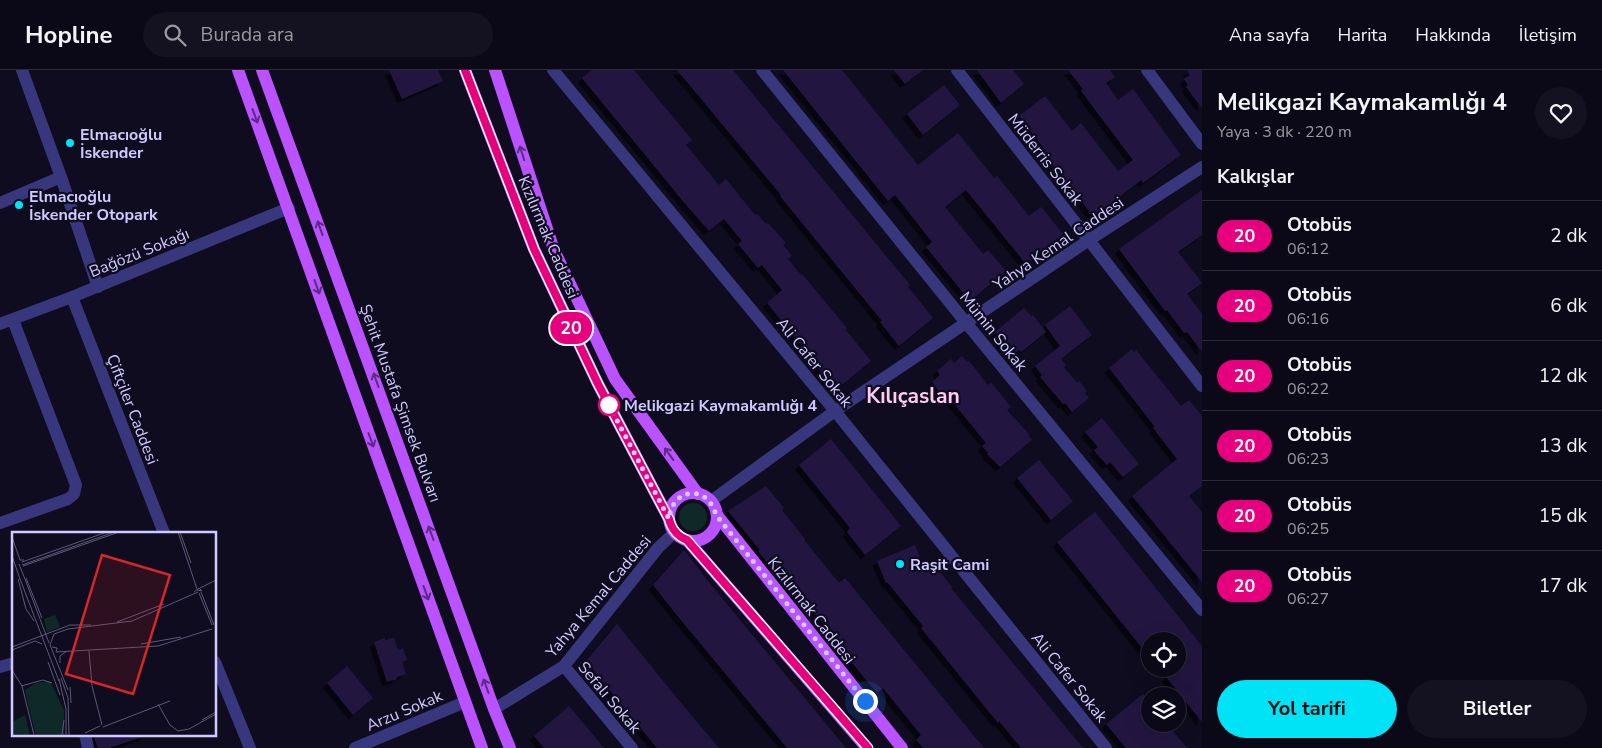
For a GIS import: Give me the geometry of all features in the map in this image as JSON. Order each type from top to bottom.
[{"type":"main road","points":[[238,70],[482,748]]},
{"type":"main road","name":"Şehit Mustafa Şimsek Bulvarı","points":[[262,70],[494,710],[510,748]]},
{"type":"main road","name":"Kızılırmak Caddesi","points":[[464,70],[534,249],[598,384],[669,519]]},
{"type":"main road","name":"Kızılırmak Caddesi","points":[[496,70],[554,250],[615,379],[698,494]]},
{"type":"main road","points":[[687,540],[695,541],[708,535],[713,529],[716,515],[711,501],[698,494],[691,493],[677,499],[672,504],[669,519],[675,532],[687,540],[868,748]]},
{"type":"main road","name":"Kızılırmak Caddesi","points":[[716,515],[902,748]]},
{"type":"street","points":[[22,70],[98,286]]},
{"type":"street","name":"Ali Cafer Sokak","points":[[553,70],[835,412],[1106,748]]},
{"type":"street","name":"Mümin Sokak","points":[[762,70],[967,324],[1202,610]]},
{"type":"street","name":"Müderris Sokak","points":[[957,70],[1202,386]]},
{"type":"street","points":[[1147,70],[1202,144]]},
{"type":"street","name":"Yahya Kemal Caddesi","points":[[711,501],[835,412],[1089,240],[1202,167]]},
{"type":"street","points":[[0,204],[61,177]]},
{"type":"street","name":"Bağözü Sokağı","points":[[0,324],[72,297],[288,208]]},
{"type":"street","name":"Çiftçiler Caddesi","points":[[72,297],[164,532]]},
{"type":"street","points":[[0,523],[68,499],[74,494],[76,485],[13,320]]},
{"type":"street","name":"Yahya Kemal Caddesi","points":[[494,710],[564,666],[658,548],[675,532]]},
{"type":"street","points":[[0,668],[12,664]]},
{"type":"street","points":[[216,664],[250,748]]},
{"type":"street","name":"Sefalı Sokak","points":[[564,666],[632,748]]},
{"type":"street","name":"Arzu Sokak","points":[[355,748],[465,702]]},
{"type":"green space","points":[[693,503],[703,507],[707,517],[703,527],[693,531],[683,527],[679,517],[683,507]]},
{"type":"building","points":[[389,70],[438,70],[443,81],[402,99]]},
{"type":"building","points":[[592,70],[634,70],[692,140],[686,145],[719,185],[726,179],[755,215],[757,214],[766,224],[768,223],[786,243],[783,245],[792,256],[788,259],[847,328],[845,329],[871,361],[836,390],[817,367],[819,366],[767,303],[782,290],[762,265],[758,268],[738,244],[742,241],[724,219],[709,231],[682,200],[582,78]]},
{"type":"building","points":[[677,70],[733,70],[910,285],[908,287],[933,318],[899,346],[880,322],[882,321],[781,195]]},
{"type":"building","points":[[783,70],[842,70],[918,165],[958,133],[994,178],[997,176],[1029,216],[1041,207],[1063,234],[1026,264],[966,190],[945,207],[983,254],[988,250],[1006,271],[970,301],[926,247],[932,242],[895,195],[888,201]]},
{"type":"building","points":[[894,70],[923,70],[905,84]]},
{"type":"building","points":[[977,70],[1013,70],[1024,84],[1001,103]]},
{"type":"building","points":[[1068,70],[1110,70],[1115,77],[1106,83],[1118,100],[1133,89],[1181,155],[1143,183],[1141,180],[1094,217],[1043,153],[1046,151],[1019,116],[1045,96],[1072,131],[1081,123],[1118,171],[1133,160],[1081,91],[1083,89]]},
{"type":"building","points":[[1187,70],[1202,70],[1202,108],[1186,87],[1188,85],[1184,79],[1190,75]]},
{"type":"building","points":[[944,85],[960,105],[923,135],[907,114]]},
{"type":"building","points":[[1202,190],[1202,235],[1178,252],[1202,283],[1187,294],[1202,314],[1202,352],[1187,332],[1184,333],[1167,310],[1165,311],[1119,249]]},
{"type":"building","points":[[1070,306],[1092,335],[1061,359],[1066,365],[1064,367],[1077,383],[1079,381],[1087,391],[1085,393],[1089,398],[1072,412],[1040,377],[1042,375],[1035,366],[1060,346],[1045,325]]},
{"type":"building","points":[[1024,308],[1031,316],[1033,315],[1046,332],[1021,352],[1019,350],[1014,354],[1008,348],[1006,349],[1000,341],[1002,340],[995,332]]},
{"type":"building","points":[[1132,349],[1134,352],[1136,350],[1181,406],[1189,400],[1202,416],[1202,486],[1189,496],[1202,512],[1202,582],[1132,496],[1177,459],[1153,428],[1155,427],[1109,368]]},
{"type":"building","points":[[962,356],[967,362],[969,361],[988,385],[991,382],[1011,407],[1007,410],[1029,434],[1032,440],[1000,467],[982,446],[986,443],[951,400],[949,402],[943,397],[932,382],[940,375],[937,371],[951,359],[954,363]]},
{"type":"building","points":[[1102,418],[1139,464],[1123,477],[1110,462],[1107,465],[1097,454],[1094,450],[1098,447],[1085,432]]},
{"type":"building","points":[[831,439],[901,526],[865,555],[847,532],[850,528],[799,465]]},
{"type":"building","points":[[1039,460],[1073,501],[1051,520],[1017,478]]},
{"type":"building","points":[[766,486],[784,508],[782,510],[804,540],[839,583],[845,578],[984,748],[923,748],[916,740],[921,735],[883,688],[877,693],[833,640],[835,638],[801,597],[797,600],[728,511]]},
{"type":"building","points":[[1095,512],[1202,646],[1202,722],[1186,702],[1186,687],[1174,687],[1166,677],[1186,677],[1186,632],[1141,632],[1141,647],[1057,542]]},
{"type":"building","points":[[915,545],[926,572],[934,565],[1083,748],[1021,748],[999,721],[998,723],[921,628],[923,626],[888,583],[886,583],[877,561]]},
{"type":"building","points":[[684,550],[846,748],[787,748],[680,619],[653,585]]},
{"type":"building","points":[[617,624],[719,748],[657,748],[586,661]]},
{"type":"building","points":[[385,638],[385,640],[394,638],[398,650],[403,648],[407,660],[402,662],[406,674],[387,682],[374,642]]},
{"type":"building","points":[[347,666],[373,698],[353,715],[327,683]]},
{"type":"building","points":[[1141,696],[1141,732],[1174,732],[1187,748],[1126,748],[1106,724]]},
{"type":"building","points":[[569,706],[604,748],[544,748],[534,736]]},
{"type":"building","points":[[94,736],[145,736],[109,748],[98,748]]},
{"type":"bus line","name":"20","points":[[465,70],[534,249],[598,384],[671,526],[680,537],[687,540],[868,748]]},
{"type":"place","name":"Elmacıoğlu İskender","points":[[70,143]]},
{"type":"place","name":"Elmacıoğlu İskender Otopark","points":[[19,205]]},
{"type":"place","name":"Melikgazi Kaymakamlığı 4","points":[[609,405]]},
{"type":"place","name":"Raşit Cami","points":[[900,564]]},
{"type":"district","name":"Kılıçaslan","points":[[913,396]]},
{"type":"route","points":[[609,405],[669,519],[672,504],[683,495],[698,494],[705,496],[711,501],[716,515],[865,701]]}]
